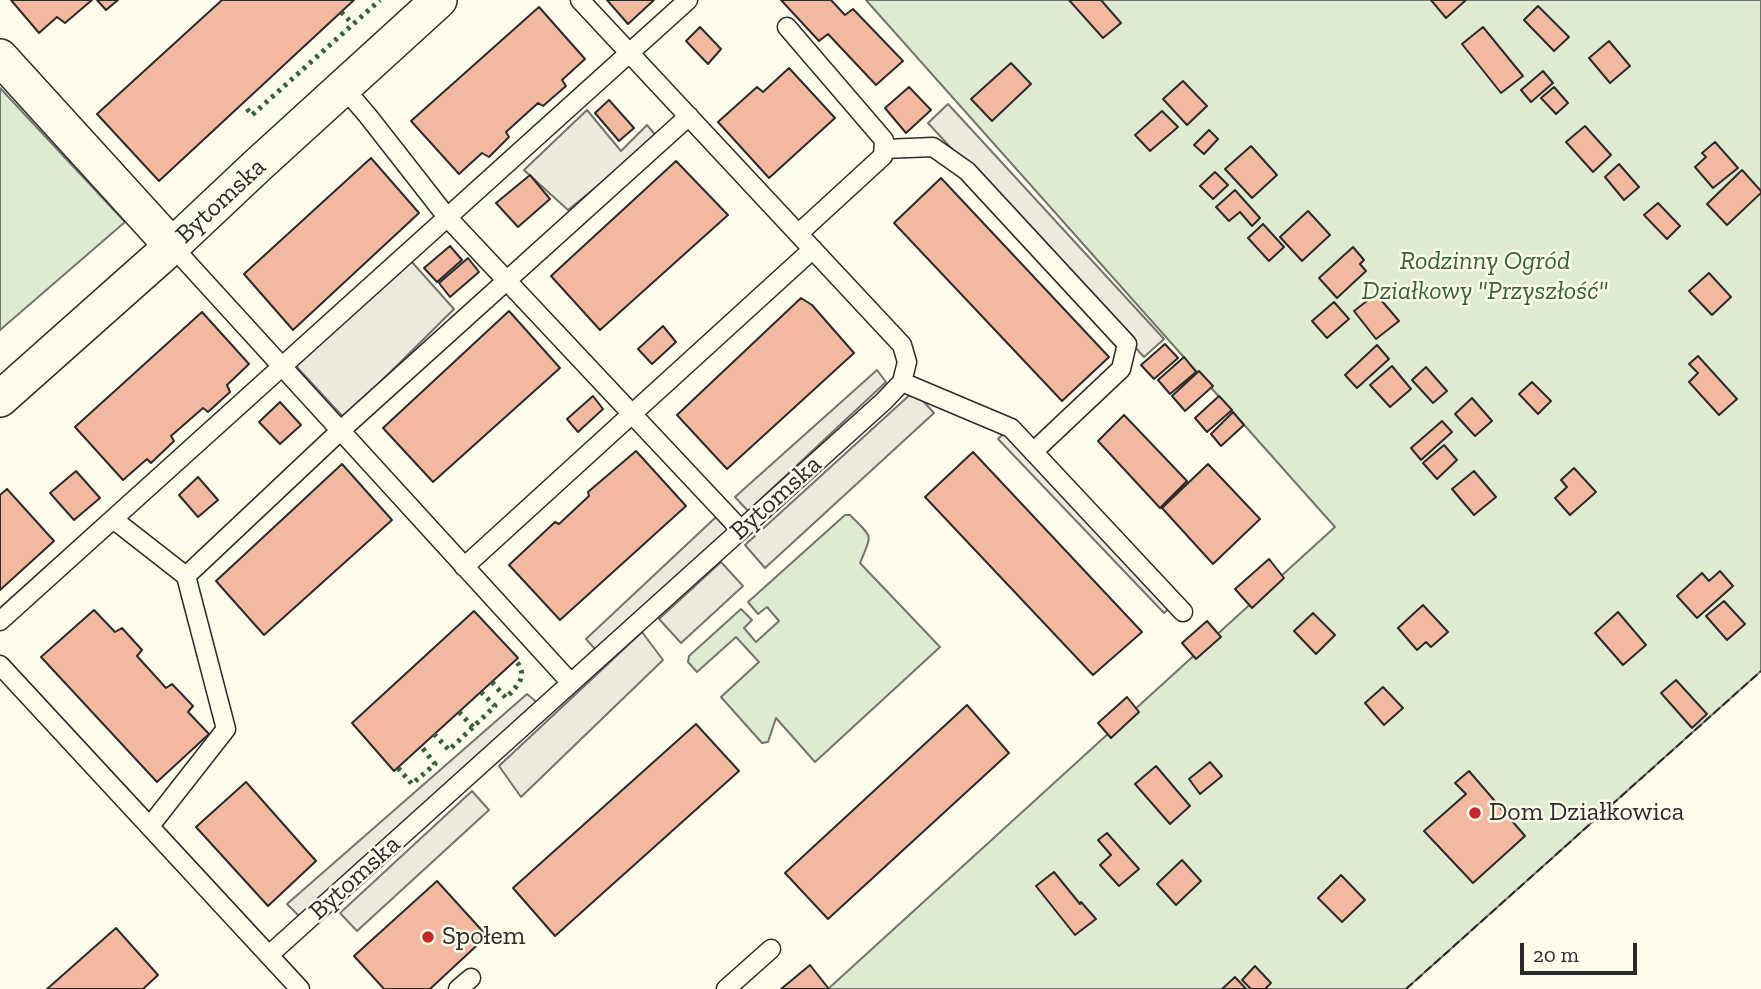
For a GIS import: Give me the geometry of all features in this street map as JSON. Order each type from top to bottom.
[{"type":"street","name":"Bytomska","points":[[0,399],[172,246],[439,0]]},
{"type":"street","points":[[0,57],[172,246]]},
{"type":"lane","points":[[580,0],[902,345],[907,362],[902,382],[1011,428],[1183,612]]},
{"type":"lane","points":[[0,621],[688,0]]},
{"type":"lane","points":[[788,27],[884,140],[883,156],[798,234]]},
{"type":"lane","points":[[344,88],[447,217],[741,530]]},
{"type":"lane","points":[[186,576],[341,431],[689,116]]},
{"type":"lane","points":[[884,149],[933,147],[967,171],[1126,344],[1121,369],[1033,452]]},
{"type":"lane","points":[[172,246],[570,683]]},
{"type":"lane","points":[[464,567],[813,249]]},
{"type":"lane","name":"Bytomska","points":[[269,955],[902,382]]},
{"type":"lane","points":[[113,519],[186,576],[226,729],[150,826]]},
{"type":"lane","points":[[0,665],[300,989]]},
{"type":"lane","points":[[726,989],[771,949]]},
{"type":"green space","name":"Rodzinny Ogród Działkowy \"Przyszłość\"","points":[[866,0],[1761,0],[1761,671],[1406,989],[828,989],[1335,527]]},
{"type":"green space","points":[[0,88],[125,222],[0,330]]},
{"type":"green space","points":[[845,515],[850,515],[868,536],[869,541],[860,563],[940,647],[815,762],[776,718],[768,742],[762,743],[721,697],[759,662],[736,637],[697,672],[688,662],[689,656],[741,609],[752,620],[744,628],[756,642],[779,621],[767,607],[758,614],[748,602]]},
{"type":"shaded area","points":[[948,104],[1164,339],[1144,357],[928,123]]},
{"type":"shaded area","points":[[587,110],[621,151],[647,125],[657,137],[568,210],[524,170]]},
{"type":"shaded area","points":[[411,261],[454,309],[344,418],[295,365]]},
{"type":"shaded area","points":[[877,370],[886,382],[748,511],[735,497]]},
{"type":"shaded area","points":[[914,391],[934,413],[765,568],[745,545]]},
{"type":"shaded area","points":[[1007,430],[1173,605],[1164,613],[998,439]]},
{"type":"shaded area","points":[[716,517],[729,531],[595,649],[586,639]]},
{"type":"shaded area","points":[[721,562],[743,586],[681,643],[659,619]]},
{"type":"shaded area","points":[[642,632],[663,660],[521,797],[499,766]]},
{"type":"shaded area","points":[[527,694],[539,704],[301,918],[287,904]]},
{"type":"shaded area","points":[[472,791],[489,810],[357,931],[340,913]]},
{"type":"building","points":[[11,0],[92,0],[65,23],[57,17],[39,33]]},
{"type":"building","points":[[97,0],[118,0],[106,10]]},
{"type":"building","points":[[222,0],[354,0],[159,181],[97,114]]},
{"type":"building","points":[[607,0],[654,0],[628,24]]},
{"type":"building","points":[[781,0],[831,0],[845,15],[853,9],[903,61],[876,85],[828,34],[819,41]]},
{"type":"building","points":[[1069,0],[1101,0],[1121,23],[1103,38]]},
{"type":"building","points":[[1431,0],[1466,0],[1446,18]]},
{"type":"building","points":[[1538,6],[1569,37],[1554,51],[1524,20]]},
{"type":"building","points":[[539,7],[585,59],[562,80],[566,86],[543,106],[538,103],[506,132],[509,137],[489,157],[482,153],[459,174],[411,121]]},
{"type":"building","points":[[700,27],[721,49],[708,64],[686,41]]},
{"type":"building","points":[[1483,27],[1523,76],[1501,93],[1462,44]]},
{"type":"building","points":[[1609,41],[1630,66],[1610,83],[1589,58]]},
{"type":"building","points":[[1011,63],[1031,84],[992,121],[971,99]]},
{"type":"building","points":[[789,68],[835,118],[769,178],[718,122],[757,87],[763,92]]},
{"type":"building","points":[[1543,71],[1553,83],[1531,102],[1521,90]]},
{"type":"building","points":[[1183,81],[1207,106],[1187,125],[1163,99]]},
{"type":"building","points":[[909,87],[931,110],[906,133],[885,108]]},
{"type":"building","points":[[1554,87],[1568,103],[1556,114],[1541,98]]},
{"type":"building","points":[[609,100],[634,128],[619,141],[595,113]]},
{"type":"building","points":[[1162,111],[1178,127],[1150,151],[1135,135]]},
{"type":"building","points":[[1585,126],[1611,155],[1593,172],[1566,142]]},
{"type":"building","points":[[1209,130],[1218,139],[1204,154],[1194,145]]},
{"type":"building","points":[[1715,142],[1738,168],[1713,188],[1695,167],[1706,157],[1702,153]]},
{"type":"building","points":[[1251,146],[1277,175],[1252,198],[1225,169]]},
{"type":"building","points":[[371,158],[419,213],[293,330],[244,274]]},
{"type":"building","points":[[676,161],[728,215],[600,330],[551,276]]},
{"type":"building","points":[[1619,164],[1639,187],[1624,200],[1605,177]]},
{"type":"building","points":[[1742,170],[1761,193],[1727,225],[1707,204]]},
{"type":"building","points":[[1215,172],[1228,185],[1213,199],[1200,186]]},
{"type":"building","points":[[530,175],[550,199],[518,227],[496,203]]},
{"type":"building","points":[[941,178],[1109,357],[1062,401],[894,223]]},
{"type":"building","points":[[1235,190],[1260,218],[1252,226],[1240,212],[1229,221],[1216,207]]},
{"type":"building","points":[[1658,203],[1680,226],[1667,239],[1644,215]]},
{"type":"building","points":[[1308,211],[1330,235],[1302,261],[1280,237]]},
{"type":"building","points":[[1263,224],[1284,247],[1269,261],[1248,238]]},
{"type":"building","points":[[450,246],[462,260],[437,282],[424,268]]},
{"type":"building","points":[[1353,247],[1364,260],[1360,264],[1366,271],[1337,298],[1319,278]]},
{"type":"building","points":[[468,258],[479,272],[450,297],[439,283]]},
{"type":"building","points":[[1709,273],[1731,297],[1712,315],[1689,291]]},
{"type":"building","points":[[1376,294],[1399,321],[1376,339],[1354,311]]},
{"type":"building","points":[[801,298],[812,305],[854,353],[727,469],[677,415]]},
{"type":"building","points":[[1334,302],[1349,319],[1327,338],[1312,321]]},
{"type":"building","points":[[509,311],[560,368],[433,482],[383,428]]},
{"type":"building","points":[[202,312],[249,364],[227,385],[230,392],[208,412],[203,408],[171,436],[174,441],[151,463],[147,459],[123,480],[75,427]]},
{"type":"building","points":[[663,326],[676,342],[652,364],[638,349]]},
{"type":"building","points":[[1165,344],[1178,358],[1154,379],[1141,365]]},
{"type":"building","points":[[1377,345],[1389,359],[1357,388],[1345,375]]},
{"type":"building","points":[[1698,356],[1737,399],[1719,415],[1689,382],[1698,373],[1689,364]]},
{"type":"building","points":[[1184,357],[1196,372],[1170,394],[1158,380]]},
{"type":"building","points":[[1392,366],[1411,389],[1390,407],[1370,385]]},
{"type":"building","points":[[1426,367],[1447,391],[1433,403],[1412,380]]},
{"type":"building","points":[[1199,371],[1213,386],[1185,411],[1172,396]]},
{"type":"building","points":[[1532,382],[1551,401],[1538,414],[1519,394]]},
{"type":"building","points":[[593,396],[603,409],[578,432],[567,419]]},
{"type":"building","points":[[1219,396],[1232,410],[1207,432],[1195,418]]},
{"type":"building","points":[[1472,398],[1492,421],[1475,436],[1455,414]]},
{"type":"building","points":[[280,402],[301,425],[280,444],[259,422]]},
{"type":"building","points":[[1233,412],[1244,425],[1221,446],[1211,434]]},
{"type":"building","points":[[1124,415],[1187,481],[1160,508],[1098,441]]},
{"type":"building","points":[[1442,421],[1452,432],[1421,460],[1411,448]]},
{"type":"building","points":[[1444,445],[1457,460],[1437,479],[1423,463]]},
{"type":"building","points":[[636,451],[686,506],[560,620],[509,565],[555,522],[559,524],[589,496],[588,492]]},
{"type":"building","points":[[973,452],[1142,632],[1093,675],[925,497]]},
{"type":"building","points":[[342,464],[392,520],[264,635],[216,581]]},
{"type":"building","points":[[1208,464],[1260,519],[1213,564],[1162,508]]},
{"type":"building","points":[[1574,468],[1596,492],[1570,515],[1555,498],[1567,487],[1561,480]]},
{"type":"building","points":[[76,471],[100,498],[74,520],[50,493]]},
{"type":"building","points":[[1474,471],[1496,497],[1474,515],[1452,489]]},
{"type":"building","points":[[198,477],[218,500],[198,517],[179,495]]},
{"type":"building","points":[[7,489],[54,541],[0,590],[0,495]]},
{"type":"building","points":[[1269,559],[1284,578],[1252,608],[1235,589]]},
{"type":"building","points":[[1720,571],[1733,586],[1697,618],[1677,596],[1702,573],[1709,581]]},
{"type":"building","points":[[1724,601],[1745,624],[1727,640],[1706,616]]},
{"type":"building","points":[[1423,605],[1448,632],[1431,647],[1426,642],[1417,650],[1398,628]]},
{"type":"building","points":[[94,610],[115,632],[122,628],[142,650],[137,656],[166,688],[172,684],[193,706],[188,712],[209,734],[157,782],[41,657]]},
{"type":"building","points":[[474,611],[518,658],[394,771],[352,723]]},
{"type":"building","points":[[1618,612],[1646,645],[1623,665],[1595,633]]},
{"type":"building","points":[[1313,613],[1335,635],[1316,654],[1294,631]]},
{"type":"building","points":[[1207,621],[1221,637],[1196,659],[1182,643]]},
{"type":"building","points":[[1676,680],[1707,714],[1692,728],[1661,693]]},
{"type":"building","points":[[1383,687],[1403,708],[1384,725],[1365,703]]},
{"type":"building","points":[[1127,697],[1139,712],[1111,738],[1098,723]]},
{"type":"building","points":[[967,705],[1009,753],[828,919],[785,873]]},
{"type":"building","points":[[696,724],[739,771],[555,936],[513,888]]},
{"type":"building","points":[[1210,762],[1222,776],[1200,794],[1189,779]]},
{"type":"building","points":[[1156,766],[1190,806],[1170,824],[1135,784]]},
{"type":"building","name":"Dom Działkowica","points":[[1469,771],[1525,836],[1473,883],[1424,831],[1466,794],[1455,783]]},
{"type":"building","points":[[246,782],[316,861],[268,906],[196,827]]},
{"type":"building","points":[[1107,833],[1139,869],[1119,886],[1100,865],[1111,855],[1098,840]]},
{"type":"building","points":[[1182,860],[1201,881],[1176,905],[1157,884]]},
{"type":"building","points":[[1054,872],[1096,919],[1075,935],[1036,886]]},
{"type":"building","points":[[1341,875],[1365,900],[1342,922],[1318,898]]},
{"type":"building","points":[[437,881],[487,936],[430,989],[384,989],[354,956]]},
{"type":"building","points":[[116,928],[158,975],[143,989],[47,989]]},
{"type":"building","points":[[810,965],[829,989],[781,989]]},
{"type":"building","points":[[1255,966],[1271,983],[1267,989],[1251,989],[1242,980]]},
{"type":"building","points":[[1235,977],[1246,989],[1222,989]]},
{"type":"hedge","points":[[247,109],[252,115],[380,0]]},
{"type":"hedge","points":[[341,12],[353,24]]},
{"type":"hedge","points":[[492,682],[506,698],[520,681],[521,671],[516,661]]},
{"type":"hedge","points":[[434,734],[449,750],[495,706],[481,692]]},
{"type":"hedge","points":[[459,712],[473,727]]},
{"type":"hedge","points":[[398,768],[412,784],[435,764],[421,746]]},
{"type":"fence","points":[[1406,989],[1761,671]]},
{"type":"place","name":"Dom Działkowica","points":[[1475,813]]},
{"type":"place","name":"Społem","points":[[428,937]]}]
